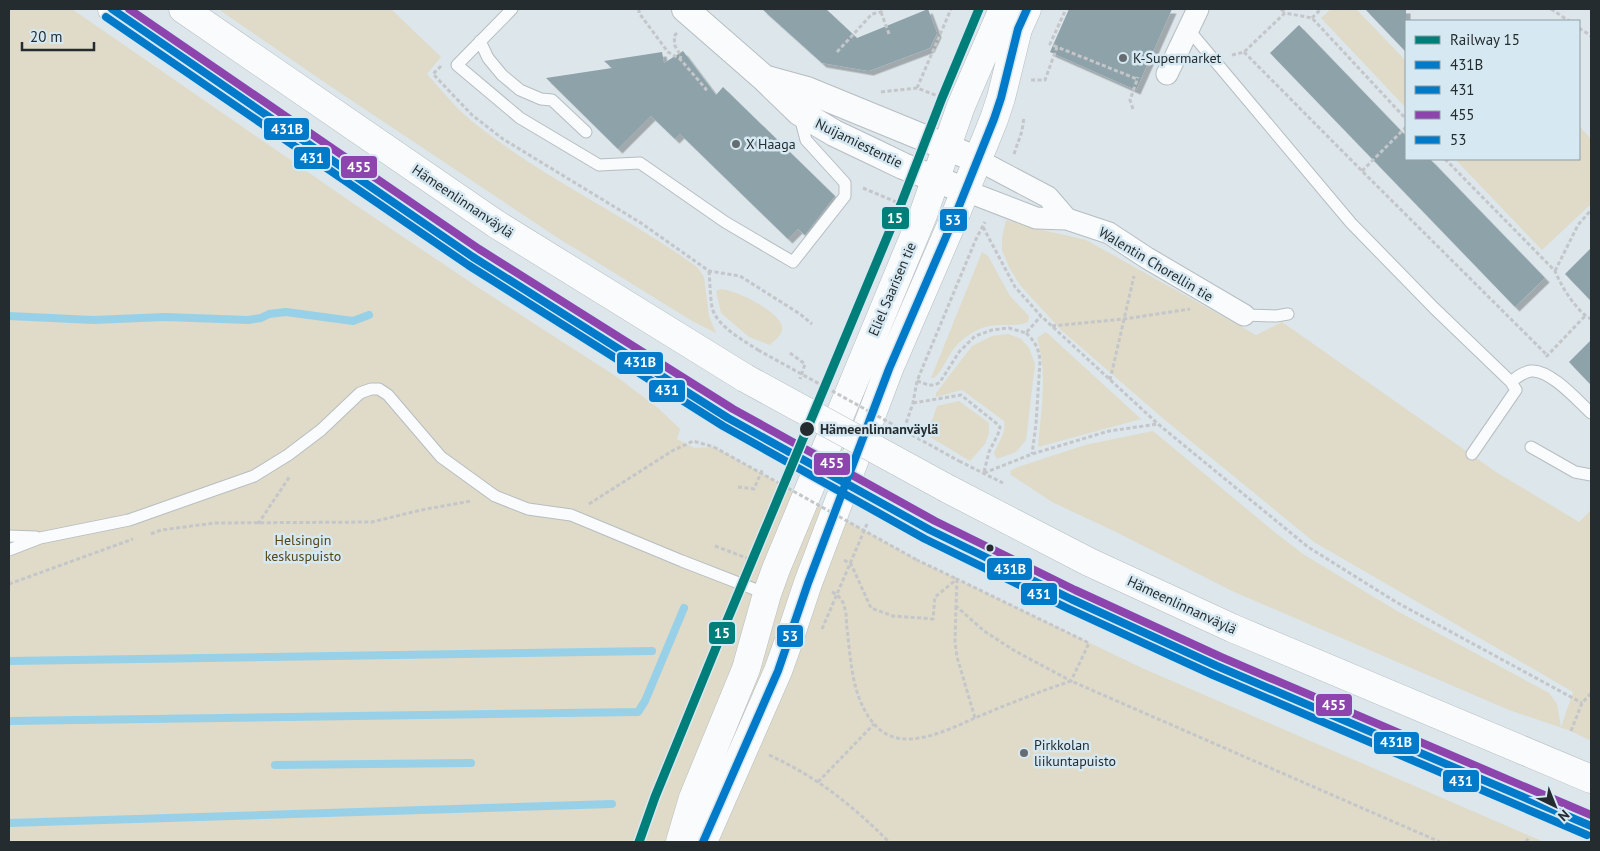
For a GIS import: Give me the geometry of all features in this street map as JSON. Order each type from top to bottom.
[{"type":"main road","points":[[112,9],[473,257],[728,418],[930,530],[1071,599],[1217,666],[1591,826]]},
{"type":"main road","name":"Hämeenlinnanväylä","points":[[183,9],[496,224],[745,378],[1089,562],[1232,628],[1591,778]]},
{"type":"main road","name":"Eliel Saarisen tie","points":[[680,842],[693,798],[746,669],[767,594],[923,215],[972,77],[1003,9]]},
{"type":"main road","name":"Eliel Saarisen tie","points":[[704,842],[778,671],[829,526],[889,369],[978,160],[998,105],[1018,29],[1027,9]]},
{"type":"street","points":[[1167,74],[1198,9]]},
{"type":"street","name":"Nuijamiestentie","points":[[682,20],[764,78],[799,112],[834,132],[903,166],[966,190]]},
{"type":"street","name":"Nuijamiestentie","points":[[764,78],[807,90],[978,160]]},
{"type":"street","points":[[978,160],[1048,197],[1067,219]]},
{"type":"street","name":"Walentin Chorellin tie","points":[[966,190],[1036,218],[1067,219],[1108,233],[1244,315]]},
{"type":"lane","points":[[512,9],[456,64],[520,118],[599,166],[640,163],[725,222],[793,262],[845,196],[845,183],[806,140],[799,112]]},
{"type":"lane","points":[[1188,29],[1351,223],[1516,390],[1472,454]]},
{"type":"lane","points":[[480,41],[488,58],[502,75],[520,90],[541,99],[552,100],[586,132]]},
{"type":"lane","points":[[1244,315],[1276,316],[1288,314]]},
{"type":"lane","points":[[1510,382],[1521,374],[1533,371],[1543,374],[1559,383],[1591,413]]},
{"type":"lane","points":[[9,550],[40,538],[129,520],[254,476],[288,455],[321,430],[360,393],[371,389],[379,390],[388,395],[441,457],[495,496],[528,509],[571,515],[767,594]]},
{"type":"lane","points":[[1531,447],[1575,472],[1591,475]]},
{"type":"lane","points":[[9,536],[40,538]]},
{"type":"path","points":[[639,9],[639,13],[668,52],[680,59],[706,89],[703,92]]},
{"type":"path","points":[[917,88],[951,9]]},
{"type":"path","points":[[1066,9],[1050,44],[1137,78],[1130,100],[1133,109]]},
{"type":"path","points":[[1281,9],[1285,13],[1312,18],[1405,118]]},
{"type":"path","points":[[1312,18],[1321,9]]},
{"type":"path","points":[[1551,9],[1568,20]]},
{"type":"path","points":[[836,52],[872,14],[883,10],[889,34]]},
{"type":"path","points":[[1227,56],[1244,52],[1285,13]]},
{"type":"path","points":[[680,59],[681,56],[675,46],[674,36],[682,20]]},
{"type":"path","points":[[1580,29],[1591,36]]},
{"type":"path","points":[[1025,80],[1045,80],[1057,47]]},
{"type":"path","points":[[1244,52],[1547,355]]},
{"type":"path","points":[[435,76],[472,115],[503,139],[641,223],[709,271],[740,276],[800,314],[812,324]]},
{"type":"path","points":[[1362,171],[1405,128]]},
{"type":"path","points":[[1446,160],[1555,271],[1560,283],[1585,316],[1591,319]]},
{"type":"path","points":[[862,188],[923,215]]},
{"type":"path","points":[[1555,271],[1578,225],[1591,210]]},
{"type":"path","points":[[900,440],[912,404],[917,381],[976,239],[983,227],[1015,287],[1040,316],[1158,424],[1308,547],[1396,602],[1582,703]]},
{"type":"path","points":[[1110,380],[1140,253]]},
{"type":"path","points":[[709,271],[712,309],[722,324],[732,334],[959,461],[1003,483]]},
{"type":"path","points":[[1051,326],[1124,319],[1225,304]]},
{"type":"path","points":[[1026,333],[1040,316]]},
{"type":"path","points":[[1533,371],[1585,316]]},
{"type":"path","points":[[917,381],[931,386],[940,382],[959,352],[975,336],[992,330],[1009,328],[1026,333],[1039,351],[1040,361],[1032,454]]},
{"type":"path","points":[[912,404],[961,395],[996,423],[1000,428],[988,452],[984,473]]},
{"type":"path","points":[[984,473],[1032,454],[1109,431],[1158,424]]},
{"type":"path","points":[[571,515],[672,451],[693,440],[714,448],[917,560],[1089,642],[1071,681],[938,733],[905,739],[893,737],[882,732],[874,724],[861,702],[853,676],[845,608],[838,595]]},
{"type":"path","points":[[144,536],[161,530],[215,524],[372,522],[421,510],[495,496]]},
{"type":"path","points":[[822,630],[869,520]]},
{"type":"path","points":[[9,584],[136,538]]},
{"type":"path","points":[[837,557],[851,564],[871,608],[893,616],[933,620],[935,597],[957,579]]},
{"type":"path","points":[[957,579],[954,642],[975,718]]},
{"type":"path","points":[[956,606],[984,631],[1014,651],[1071,681],[1440,842]]},
{"type":"path","points":[[1570,731],[1582,703],[1591,693]]},
{"type":"path","points":[[818,782],[874,724]]},
{"type":"path","points":[[764,753],[789,764],[852,806],[889,842]]},
{"type":"path","points":[[1526,842],[1529,837]]},
{"type":"green space","name":"Helsingin keskuspuisto","points":[[9,9],[72,9],[354,204],[617,377],[658,408],[680,429],[677,439],[694,448],[714,447],[917,560],[1142,668],[1544,842],[9,842]]},
{"type":"green space","points":[[218,9],[391,9],[441,57],[427,74],[471,120],[531,164],[643,231],[697,267],[704,277],[709,316],[716,333],[692,321],[558,238]]},
{"type":"green space","points":[[1331,9],[1356,9],[1405,60],[1405,107],[1321,18]]},
{"type":"green space","points":[[1580,127],[1591,139],[1591,204],[1542,250],[1456,160],[1580,160]]},
{"type":"green space","points":[[1006,220],[1086,240],[1256,335],[1282,322],[1496,472],[1579,522],[1591,510],[1591,741],[1571,731],[1509,710],[1232,591],[1052,502],[1011,475],[1010,471],[1018,467],[1085,445],[1153,431],[1303,554],[1397,611],[1549,693],[1557,704],[1561,727],[1573,692],[1314,542],[1165,420],[1061,330],[1020,285],[1009,267],[1002,250],[1002,238]]},
{"type":"green space","points":[[982,252],[988,256],[1010,296],[1029,316],[1028,322],[1017,325],[988,326],[972,333],[955,347],[939,373],[934,378],[931,378]]},
{"type":"green space","points":[[721,289],[746,297],[774,314],[782,327],[778,337],[770,345],[749,337],[721,313],[716,291]]},
{"type":"green space","points":[[1046,332],[1141,419],[1038,447],[1043,379],[1037,338]]},
{"type":"green space","points":[[1008,334],[1021,339],[1029,348],[1035,364],[1026,440],[1016,452],[997,459],[994,454],[1003,434],[1004,421],[962,390],[936,397],[936,393],[972,346],[992,336]]},
{"type":"green space","points":[[959,401],[989,423],[989,433],[985,444],[970,461],[927,435],[937,406]]},
{"type":"building","points":[[762,9],[826,9],[857,38],[928,9],[937,33],[930,48],[869,71],[822,63]]},
{"type":"building","name":"K-Supermarket","points":[[1069,9],[1172,9],[1136,90],[1050,52]]},
{"type":"building","points":[[1365,9],[1406,9],[1405,51]]},
{"type":"building","points":[[1299,25],[1405,135],[1405,160],[1431,160],[1545,278],[1515,307],[1270,53]]},
{"type":"building","name":"X Haaga","points":[[683,51],[716,95],[723,87],[835,196],[805,235],[798,229],[788,239],[680,134],[675,139],[651,116],[618,149],[546,78],[612,68],[604,61],[662,52],[664,63]]},
{"type":"building","points":[[1591,248],[1591,301],[1565,274]]},
{"type":"building","points":[[1591,340],[1591,385],[1569,362]]},
{"type":"waterway","points":[[9,316],[93,320],[165,317],[248,320],[261,318],[269,314],[286,312],[353,321],[369,315]]},
{"type":"waterway","points":[[9,721],[638,712],[645,701],[684,608]]},
{"type":"waterway","points":[[9,661],[652,651]]},
{"type":"waterway","points":[[275,765],[471,763]]},
{"type":"waterway","points":[[9,823],[612,804]]},
{"type":"rail line","name":"15","points":[[639,842],[655,797],[726,623],[901,204],[979,9]]},
{"type":"transit line","name":"431B","points":[[112,9],[473,257],[728,418],[930,530],[1071,599],[1217,666],[1591,826]]},
{"type":"transit line","name":"455","points":[[129,9],[479,249],[733,409],[935,521],[1075,590],[1221,657],[1591,815]]},
{"type":"transit line","name":"53","points":[[703,842],[778,671],[808,583],[889,369],[955,216],[994,119],[1018,29],[1027,9]]},
{"type":"transit line","name":"431","points":[[106,17],[468,265],[723,426],[925,539],[1067,608],[1213,675],[1587,835]]},
{"type":"place","name":"K-Supermarket","points":[[1123,58]]},
{"type":"place","name":"X Haaga","points":[[736,144]]},
{"type":"place","name":"Hämeenlinnanväylä","points":[[807,429]]},
{"type":"place","name":"Pirkkolan liikuntapuisto","points":[[1024,753]]}]
